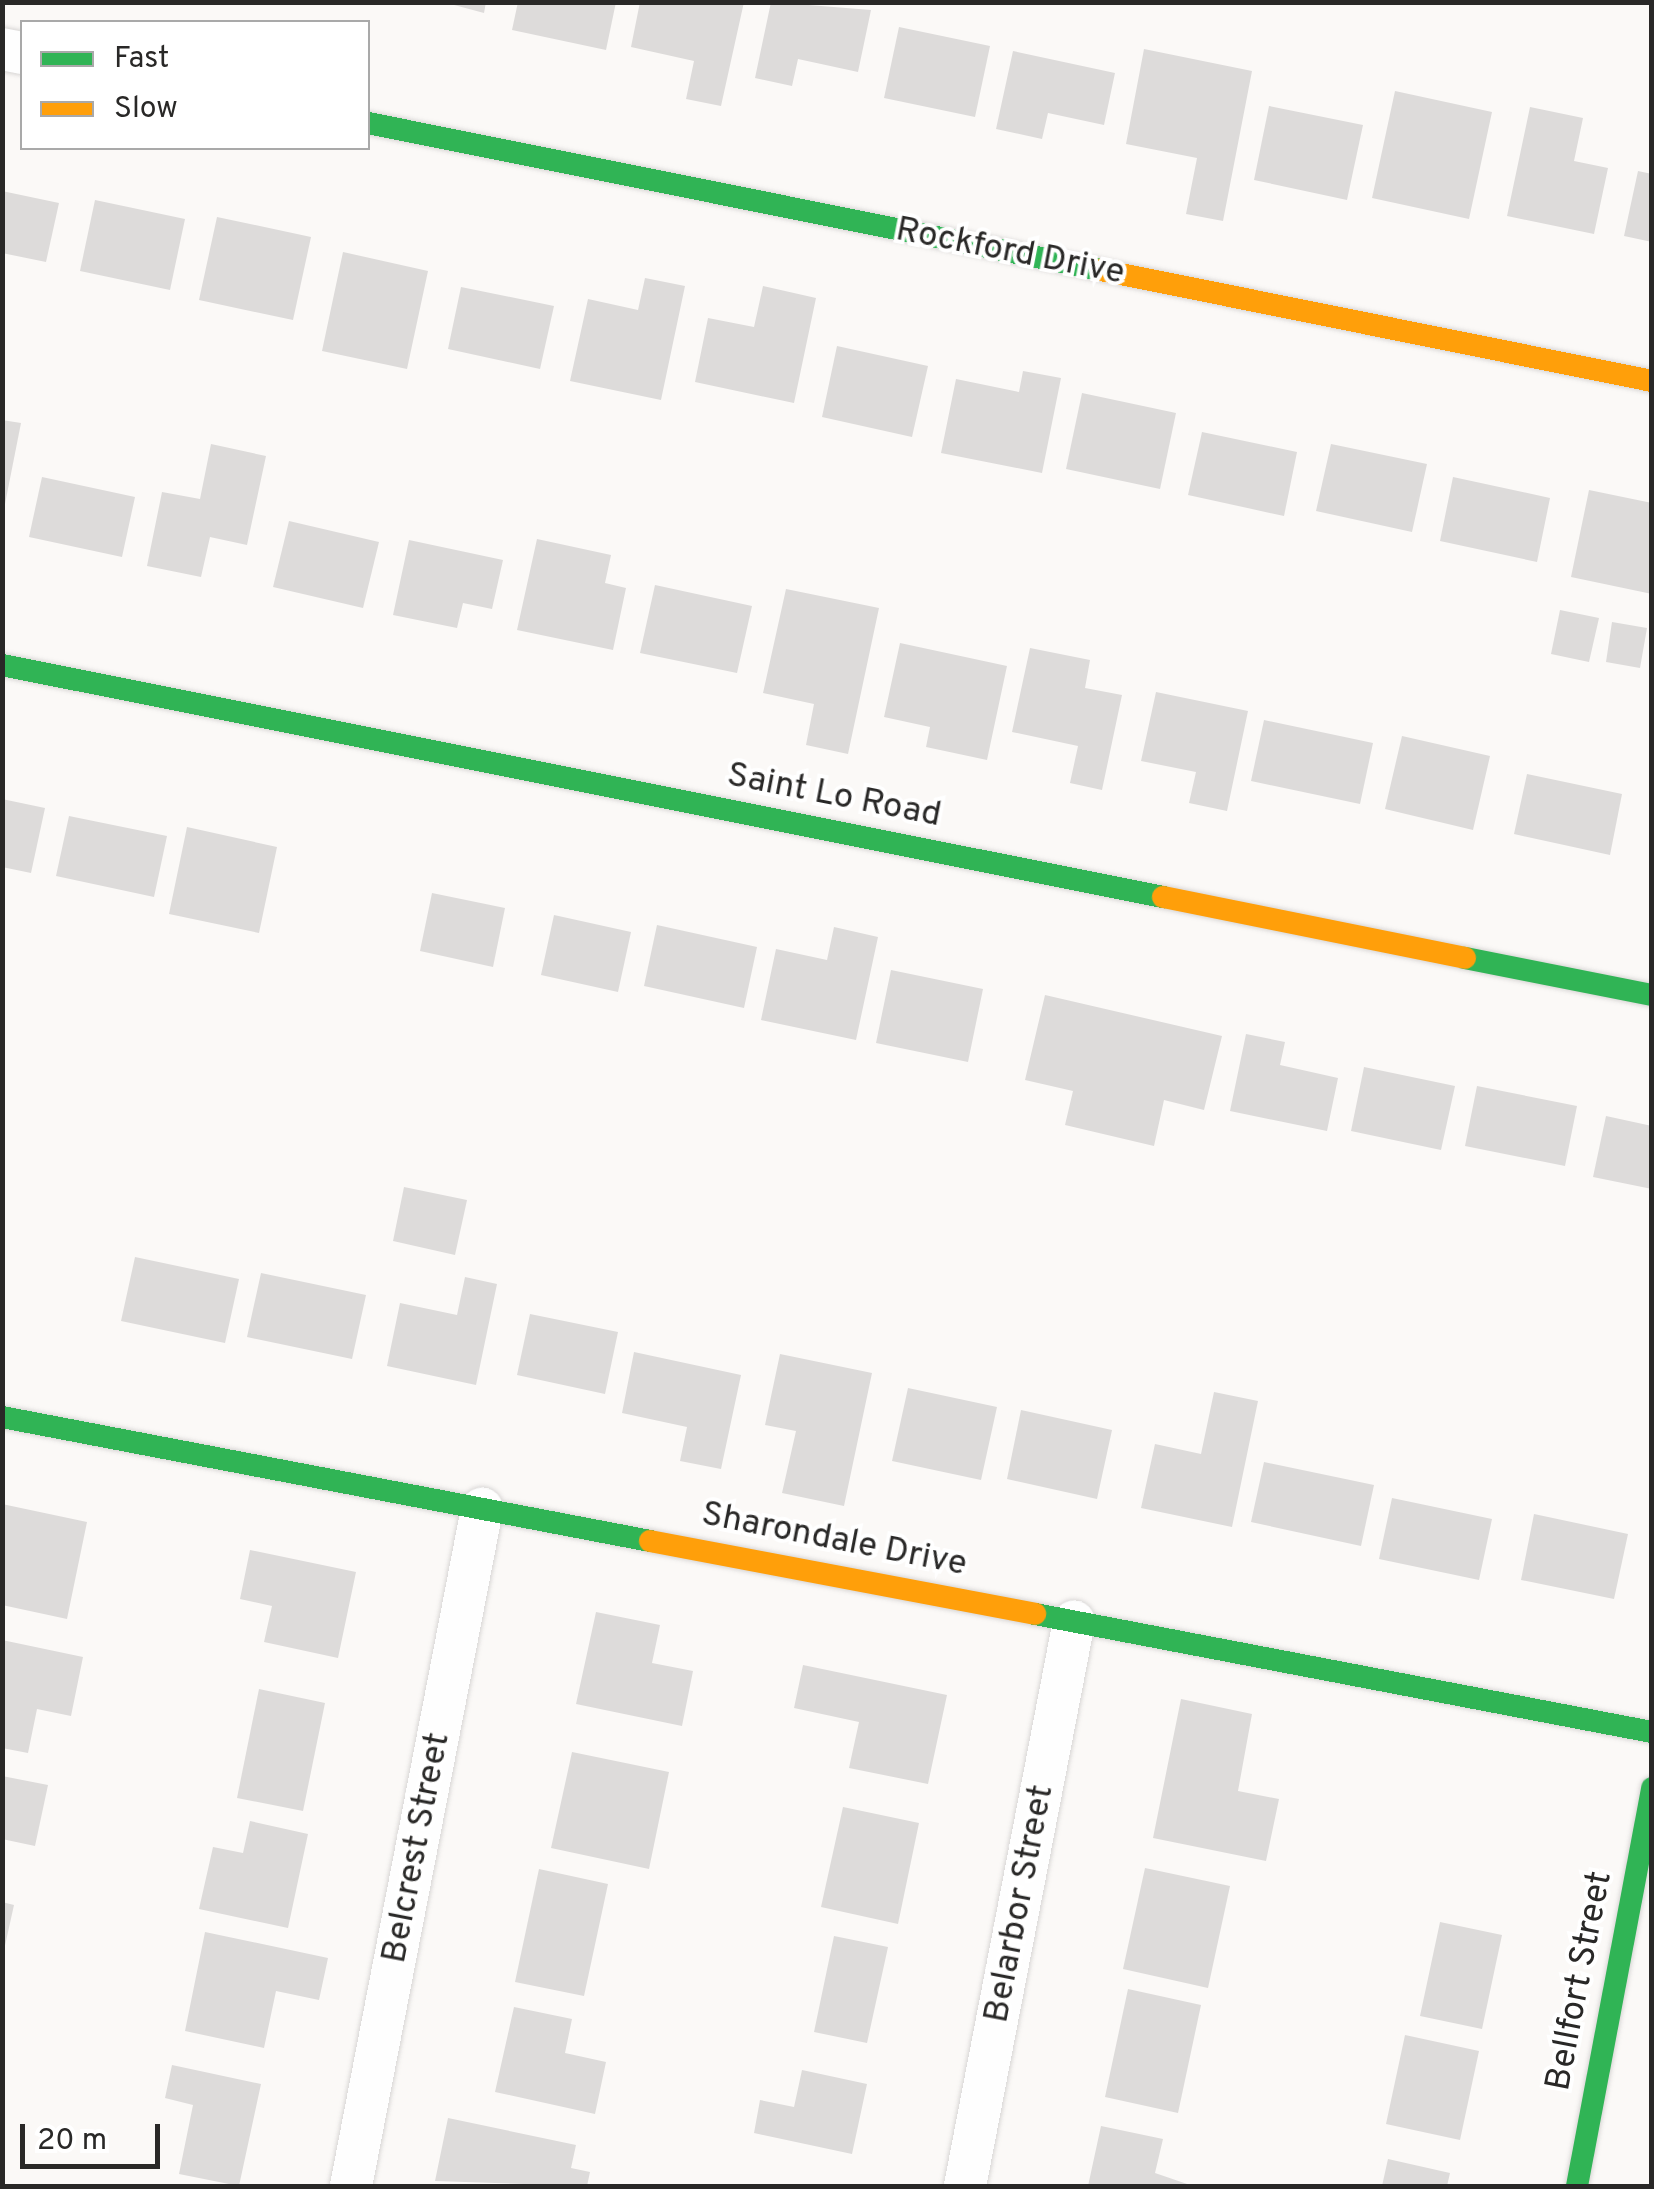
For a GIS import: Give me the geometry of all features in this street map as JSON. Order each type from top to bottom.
[{"type":"street","name":"Rockford Drive","points":[[370,123],[1652,381]]},
{"type":"street","name":"Saint Lo Road","points":[[2,666],[1652,995]]},
{"type":"street","name":"Sharondale Drive","points":[[2,1417],[1652,1732]]},
{"type":"street","name":"Belcrest Street","points":[[352,2186],[482,1509]]},
{"type":"street","name":"Belarbor Street","points":[[966,2186],[1074,1621]]},
{"type":"street","name":"Bellfort Street","points":[[1577,2186],[1652,1788]]},
{"type":"building","points":[[443,2],[486,2],[484,13]]},
{"type":"building","points":[[518,2],[616,2],[606,50],[512,30]]},
{"type":"building","points":[[640,2],[744,2],[721,106],[686,99],[694,61],[631,47]]},
{"type":"building","points":[[771,2],[871,10],[858,72],[798,59],[792,86],[755,78]]},
{"type":"building","points":[[899,27],[990,46],[975,117],[884,98]]},
{"type":"building","points":[[1144,49],[1252,71],[1223,221],[1186,214],[1197,158],[1126,144]]},
{"type":"building","points":[[1013,51],[1115,73],[1104,125],[1048,113],[1042,139],[996,129]]},
{"type":"building","points":[[1395,91],[1492,112],[1469,219],[1372,198]]},
{"type":"building","points":[[1269,106],[1363,125],[1347,200],[1254,180]]},
{"type":"building","points":[[1530,107],[1583,118],[1574,161],[1608,168],[1594,234],[1507,216]]},
{"type":"building","points":[[1638,171],[1652,174],[1652,242],[1624,236]]},
{"type":"building","points":[[2,191],[59,203],[46,262],[2,253]]},
{"type":"building","points":[[95,200],[185,219],[170,290],[80,271]]},
{"type":"building","points":[[217,217],[311,237],[293,320],[199,300]]},
{"type":"building","points":[[343,252],[428,271],[407,369],[322,351]]},
{"type":"building","points":[[645,278],[685,286],[661,400],[570,381],[588,299],[638,310]]},
{"type":"building","points":[[763,286],[816,298],[794,403],[695,382],[708,318],[754,327]]},
{"type":"building","points":[[461,287],[554,306],[540,369],[448,349]]},
{"type":"building","points":[[837,346],[928,366],[912,437],[822,417]]},
{"type":"building","points":[[1023,371],[1061,378],[1042,473],[941,453],[956,379],[1019,392]]},
{"type":"building","points":[[1082,393],[1176,413],[1160,489],[1066,469]]},
{"type":"building","points":[[2,420],[21,423],[4,509],[2,509]]},
{"type":"building","points":[[1202,432],[1297,452],[1284,516],[1188,495]]},
{"type":"building","points":[[211,444],[266,456],[247,545],[210,537],[201,577],[147,566],[162,492],[200,499]]},
{"type":"building","points":[[1331,444],[1427,464],[1412,532],[1316,511]]},
{"type":"building","points":[[42,477],[135,497],[122,557],[29,537]]},
{"type":"building","points":[[1453,477],[1550,498],[1537,562],[1440,541]]},
{"type":"building","points":[[1589,490],[1652,503],[1652,594],[1571,577]]},
{"type":"building","points":[[289,521],[379,542],[363,608],[273,587]]},
{"type":"building","points":[[537,539],[611,555],[605,583],[626,588],[613,650],[517,630]]},
{"type":"building","points":[[409,540],[503,560],[492,609],[463,603],[457,628],[393,615]]},
{"type":"building","points":[[655,585],[752,606],[737,673],[640,653]]},
{"type":"building","points":[[786,589],[879,608],[848,754],[806,745],[814,704],[763,693]]},
{"type":"building","points":[[1560,610],[1599,618],[1589,662],[1551,654]]},
{"type":"building","points":[[1612,622],[1647,628],[1640,668],[1606,662]]},
{"type":"building","points":[[900,643],[1007,666],[987,760],[926,747],[930,727],[884,717]]},
{"type":"building","points":[[1030,648],[1090,660],[1085,688],[1122,695],[1102,790],[1070,783],[1078,746],[1012,732]]},
{"type":"building","points":[[1156,692],[1248,711],[1227,811],[1189,803],[1196,772],[1141,761]]},
{"type":"building","points":[[1264,720],[1373,743],[1360,804],[1251,781]]},
{"type":"building","points":[[1402,736],[1490,756],[1473,830],[1385,809]]},
{"type":"building","points":[[1527,774],[1622,794],[1610,855],[1514,834]]},
{"type":"building","points":[[2,799],[45,808],[31,873],[2,867]]},
{"type":"building","points":[[69,816],[167,836],[154,897],[56,876]]},
{"type":"building","points":[[187,827],[277,847],[259,933],[169,914]]},
{"type":"building","points":[[432,893],[505,908],[493,967],[420,951]]},
{"type":"building","points":[[554,915],[631,932],[618,992],[541,975]]},
{"type":"building","points":[[657,925],[757,947],[744,1008],[644,986]]},
{"type":"building","points":[[834,927],[878,937],[856,1040],[761,1020],[776,949],[827,960]]},
{"type":"building","points":[[891,970],[983,989],[968,1062],[876,1043]]},
{"type":"building","points":[[1045,995],[1222,1036],[1204,1110],[1164,1100],[1154,1146],[1065,1125],[1073,1091],[1025,1080]]},
{"type":"building","points":[[1246,1034],[1285,1042],[1280,1065],[1338,1078],[1327,1131],[1230,1111]]},
{"type":"building","points":[[1364,1067],[1455,1086],[1441,1150],[1351,1131]]},
{"type":"building","points":[[1477,1086],[1577,1106],[1565,1166],[1465,1146]]},
{"type":"building","points":[[1606,1116],[1652,1126],[1652,1189],[1593,1177]]},
{"type":"building","points":[[404,1187],[467,1200],[455,1255],[393,1241]]},
{"type":"building","points":[[135,1257],[239,1279],[225,1343],[121,1321]]},
{"type":"building","points":[[261,1273],[366,1295],[352,1359],[247,1337]]},
{"type":"building","points":[[465,1277],[497,1284],[476,1385],[387,1366],[400,1303],[457,1315]]},
{"type":"building","points":[[530,1314],[618,1332],[605,1394],[517,1375]]},
{"type":"building","points":[[634,1352],[741,1375],[721,1469],[680,1461],[687,1427],[622,1413]]},
{"type":"building","points":[[780,1354],[872,1373],[844,1506],[782,1493],[796,1431],[765,1425]]},
{"type":"building","points":[[908,1388],[997,1407],[981,1480],[892,1461]]},
{"type":"building","points":[[1214,1392],[1258,1401],[1232,1527],[1141,1508],[1155,1444],[1201,1454]]},
{"type":"building","points":[[1021,1410],[1112,1430],[1097,1499],[1007,1479]]},
{"type":"building","points":[[1264,1462],[1374,1485],[1361,1546],[1251,1522]]},
{"type":"building","points":[[1392,1498],[1492,1519],[1479,1580],[1379,1559]]},
{"type":"building","points":[[2,1504],[87,1522],[67,1619],[2,1605]]},
{"type":"building","points":[[1534,1514],[1628,1534],[1614,1599],[1521,1580]]},
{"type":"building","points":[[250,1550],[356,1572],[338,1658],[264,1642],[272,1606],[240,1599]]},
{"type":"building","points":[[596,1612],[660,1625],[652,1663],[693,1671],[682,1726],[576,1704]]},
{"type":"building","points":[[2,1640],[83,1657],[71,1716],[37,1709],[28,1753],[2,1748]]},
{"type":"building","points":[[803,1665],[947,1695],[928,1784],[849,1768],[859,1722],[794,1708]]},
{"type":"building","points":[[259,1689],[325,1703],[303,1811],[237,1798]]},
{"type":"building","points":[[1181,1699],[1252,1714],[1238,1791],[1279,1799],[1266,1861],[1153,1838]]},
{"type":"building","points":[[572,1752],[669,1772],[649,1869],[551,1848]]},
{"type":"building","points":[[2,1776],[48,1785],[35,1846],[2,1839]]},
{"type":"building","points":[[843,1807],[919,1823],[898,1924],[821,1907]]},
{"type":"building","points":[[250,1821],[308,1834],[288,1928],[199,1909],[213,1847],[243,1853]]},
{"type":"building","points":[[1145,1868],[1230,1886],[1208,1988],[1123,1969]]},
{"type":"building","points":[[539,1869],[608,1884],[584,1996],[515,1982]]},
{"type":"building","points":[[2,1902],[14,1905],[4,1950],[2,1949]]},
{"type":"building","points":[[1440,1922],[1502,1935],[1482,2029],[1420,2016]]},
{"type":"building","points":[[205,1932],[328,1958],[319,2000],[276,1991],[264,2048],[185,2031]]},
{"type":"building","points":[[834,1936],[888,1947],[867,2043],[814,2032]]},
{"type":"building","points":[[1128,1989],[1201,2005],[1178,2113],[1105,2097]]},
{"type":"building","points":[[514,2007],[572,2019],[565,2053],[606,2062],[595,2114],[495,2092]]},
{"type":"building","points":[[1405,2035],[1479,2051],[1460,2140],[1386,2124]]},
{"type":"building","points":[[172,2065],[261,2084],[239,2186],[179,2174],[193,2105],[165,2098]]},
{"type":"building","points":[[802,2070],[867,2084],[852,2154],[754,2133],[760,2100],[794,2107]]},
{"type":"building","points":[[448,2118],[576,2145],[571,2168],[590,2172],[587,2186],[435,2181]]},
{"type":"building","points":[[1101,2126],[1163,2139],[1155,2173],[1193,2186],[1088,2186]]},
{"type":"building","points":[[1388,2159],[1450,2173],[1447,2186],[1382,2186]]},
{"type":"traffic: fast","points":[[370,123],[1101,270]]},
{"type":"traffic: fast","points":[[2,665],[1163,897]]},
{"type":"traffic: fast","points":[[1465,958],[1652,995]]},
{"type":"traffic: fast","points":[[2,1417],[650,1541]]},
{"type":"traffic: fast","points":[[1035,1614],[1652,1732]]},
{"type":"traffic: fast","points":[[1577,2186],[1652,1788]]},
{"type":"traffic: slow","points":[[1101,270],[1652,381]]},
{"type":"traffic: slow","points":[[1163,897],[1465,958]]},
{"type":"traffic: slow","points":[[650,1541],[1035,1614]]}]
